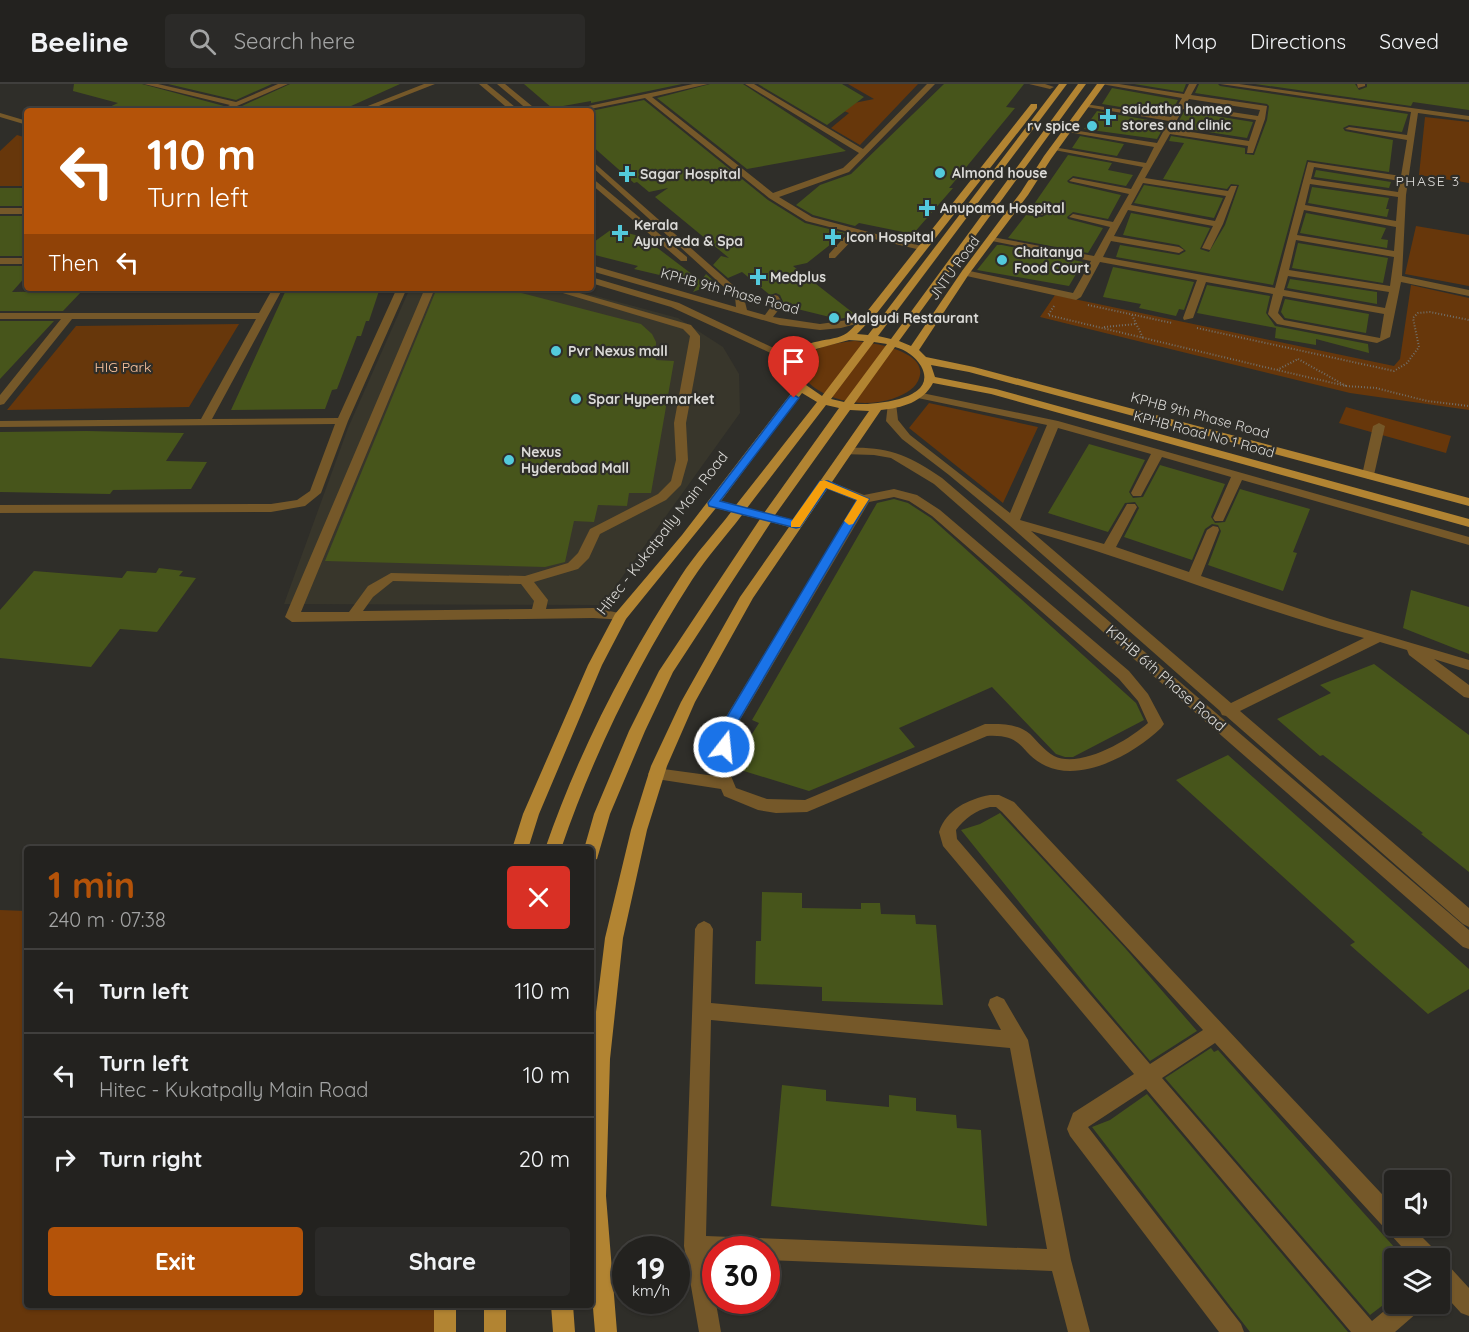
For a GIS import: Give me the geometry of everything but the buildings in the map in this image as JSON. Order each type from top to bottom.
[{"type":"main road","points":[[554,846],[572,795],[625,682],[687,577],[798,435],[1063,84]]},
{"type":"main road","points":[[593,846],[602,814],[637,731],[666,671],[700,617],[722,589],[781,496],[1082,84]]},
{"type":"main road","name":"JNTU Road","points":[[913,351],[1053,149],[1103,84]]},
{"type":"main road","points":[[849,337],[873,311],[1051,85]]},
{"type":"main road","points":[[999,149],[1047,158]]},
{"type":"main road","points":[[849,337],[884,340],[913,351],[929,369],[930,379],[926,388],[917,395],[885,406],[856,408],[834,404],[815,397],[801,387],[795,378],[793,369],[803,352],[815,345],[849,337]]},
{"type":"main road","name":"KPHB 9th Phase Road","points":[[923,360],[970,369],[1469,502]]},
{"type":"main road","name":"KPHB Road No 1 Road","points":[[930,379],[1004,394],[1469,524]]},
{"type":"main road","name":"Hitec - Kukatpally Main Road","points":[[521,846],[531,814],[595,665],[620,616],[687,538],[801,387]]},
{"type":"main road","points":[[606,1332],[594,1196],[600,1059],[614,938],[639,830],[656,774],[688,702],[747,597],[846,452],[885,406]]},
{"type":"main road","points":[[713,503],[796,525]]},
{"type":"main road","points":[[445,1308],[445,1332]]},
{"type":"main road","points":[[495,1308],[495,1332]]},
{"type":"main road","points":[[562,1308],[564,1332]]},
{"type":"street","points":[[148,84],[237,104]]},
{"type":"street","points":[[228,108],[284,84]]},
{"type":"street","points":[[367,108],[431,84]]},
{"type":"street","points":[[483,84],[512,108]]},
{"type":"street","points":[[501,84],[530,108]]},
{"type":"street","points":[[584,108],[704,84]]},
{"type":"street","points":[[749,84],[864,153]]},
{"type":"street","points":[[772,196],[823,180],[846,170],[932,84]]},
{"type":"street","points":[[1034,84],[1051,85]]},
{"type":"street","points":[[1103,84],[1264,109],[1251,148],[1167,131]]},
{"type":"street","points":[[965,273],[1076,297],[1193,84]]},
{"type":"street","points":[[1224,84],[1469,118]]},
{"type":"street","points":[[1301,94],[1306,84]]},
{"type":"street","points":[[646,96],[772,196],[808,219],[922,249]]},
{"type":"street","points":[[0,106],[24,113]]},
{"type":"street","points":[[1085,106],[1172,119]]},
{"type":"street","points":[[1179,106],[1261,119]]},
{"type":"street","points":[[0,114],[10,109]]},
{"type":"street","points":[[1404,179],[1311,164],[1273,314],[1281,322],[1381,339],[1398,278],[1402,195],[1415,110]]},
{"type":"street","points":[[0,114],[24,122]]},
{"type":"street","points":[[1349,129],[1411,138]]},
{"type":"street","points":[[1066,131],[1160,146]]},
{"type":"street","points":[[1053,149],[1149,166]]},
{"type":"street","points":[[596,172],[740,296],[742,312]]},
{"type":"street","points":[[1141,180],[1232,191],[1207,248]]},
{"type":"street","points":[[1073,181],[1134,192]]},
{"type":"street","points":[[1307,181],[1402,195]]},
{"type":"street","points":[[594,183],[717,287],[715,294],[703,299]]},
{"type":"street","points":[[1125,207],[1219,224]]},
{"type":"street","points":[[1300,207],[1401,225]]},
{"type":"street","points":[[1014,208],[1042,212]]},
{"type":"street","points":[[0,211],[24,211]]},
{"type":"street","points":[[1073,217],[1116,225]]},
{"type":"street","points":[[832,256],[855,232]]},
{"type":"street","points":[[1292,237],[1399,255]]},
{"type":"street","points":[[1109,238],[1179,250]]},
{"type":"street","points":[[992,240],[1389,312]]},
{"type":"street","points":[[0,261],[24,261]]},
{"type":"street","name":"KPHB 9th Phase Road","points":[[594,269],[767,319],[815,328],[844,326],[862,321]]},
{"type":"street","points":[[1284,272],[1394,290]]},
{"type":"street","points":[[1188,322],[1203,278]]},
{"type":"street","points":[[1398,278],[1469,293]]},
{"type":"street","name":"KPHB 9th Phase Road","points":[[594,281],[655,299],[726,327],[796,361]]},
{"type":"street","points":[[205,422],[276,291]]},
{"type":"street","points":[[0,509],[271,508],[300,503],[315,493],[342,421],[401,291]]},
{"type":"street","points":[[429,291],[292,617],[593,613],[620,616]]},
{"type":"street","points":[[353,617],[362,598],[391,577],[525,580],[573,566],[584,555],[595,532],[662,496],[677,482],[682,460],[681,423],[695,336],[687,327],[562,291]]},
{"type":"street","points":[[767,319],[778,304],[775,298]]},
{"type":"street","points":[[635,312],[655,299]]},
{"type":"street","points":[[0,316],[264,316]]},
{"type":"street","points":[[0,402],[69,316]]},
{"type":"street","points":[[917,395],[1054,423],[1469,541]]},
{"type":"street","name":"KPHB 6th Phase Road","points":[[885,406],[892,422],[906,437],[953,472],[1013,522],[1227,711],[1469,919]]},
{"type":"street","points":[[0,424],[342,421]]},
{"type":"street","points":[[1013,522],[1054,423]]},
{"type":"street","points":[[1368,475],[1379,426]]},
{"type":"street","name":"KPHB 6th Phase Road","points":[[846,452],[867,450],[897,455],[938,481],[1469,941]]},
{"type":"street","points":[[1137,493],[1158,453]]},
{"type":"street","points":[[1194,577],[1238,476]]},
{"type":"street","points":[[824,483],[864,499]]},
{"type":"street","points":[[894,493],[913,498],[936,513],[1131,682],[1145,698],[1156,724],[1148,733],[1091,764],[1070,766],[1053,762],[1023,735],[999,728],[986,730],[807,806],[784,808],[753,804],[730,792],[720,769],[729,725],[864,499],[874,495],[894,493]]},
{"type":"street","points":[[925,506],[954,494]]},
{"type":"street","points":[[1108,549],[1131,507]]},
{"type":"street","points":[[993,529],[1013,522],[1108,549],[1326,623],[1404,644],[1469,665]]},
{"type":"street","points":[[525,580],[541,600],[538,614]]},
{"type":"street","points":[[1227,711],[1379,637]]},
{"type":"street","points":[[1404,644],[1469,693]]},
{"type":"street","points":[[1131,682],[1154,668]]},
{"type":"street","points":[[656,774],[726,784]]},
{"type":"street","points":[[1366,1332],[956,851],[948,837],[948,830],[955,820],[968,809],[995,801],[1008,807],[1384,1212]]},
{"type":"street","points":[[704,929],[695,1246],[710,1332]]},
{"type":"street","points":[[998,1005],[1018,1040],[1060,1260],[1079,1332]]},
{"type":"street","points":[[702,1011],[1018,1040]]},
{"type":"street","points":[[1216,1032],[1080,1120],[1077,1129],[1233,1332]]},
{"type":"street","points":[[1406,1236],[1418,1248]]},
{"type":"street","points":[[695,1246],[1060,1260]]},
{"type":"street","points":[[1450,1285],[1469,1305]]},
{"type":"street","points":[[1377,1332],[1398,1314]]},
{"type":"path","points":[[1059,300],[1048,315],[1346,386],[1376,387],[1427,401],[1469,406]]},
{"type":"path","points":[[1087,305],[1176,324]]},
{"type":"path","points":[[1188,322],[1394,370],[1401,369],[1418,351],[1420,339],[1413,325],[1413,318],[1418,313],[1430,312],[1469,320]]},
{"type":"path","points":[[1131,314],[1143,338]]},
{"type":"path","points":[[1098,327],[1136,324]]},
{"type":"path","points":[[1277,370],[1311,352]]},
{"type":"path","points":[[1298,359],[1346,386]]},
{"type":"shaded area","name":"Nexus Hyderabad Mall","points":[[409,291],[577,291],[678,318],[723,347],[739,374],[740,413],[602,605],[284,604],[348,428]]},
{"type":"green space","points":[[848,84],[918,84],[860,145],[831,128],[849,113],[834,107],[874,99]]},
{"type":"green space","points":[[1425,117],[1469,122],[1469,183],[1419,175]]},
{"type":"green space","points":[[17,135],[24,137],[24,186],[0,186],[0,151]]},
{"type":"green space","points":[[1416,226],[1469,235],[1469,286],[1405,274]]},
{"type":"green space","points":[[1411,285],[1469,298],[1469,410],[1350,393],[1040,317],[1055,295],[1394,366],[1400,359]]},
{"type":"green space","name":"HIG Park","points":[[239,324],[189,407],[7,410],[76,326]]},
{"type":"green space","points":[[854,341],[886,346],[909,355],[917,362],[920,371],[918,381],[907,392],[892,399],[866,403],[842,400],[822,393],[808,382],[802,369],[806,357],[822,347]]},
{"type":"green space","points":[[929,403],[1038,427],[1003,503],[909,428]]},
{"type":"green space","points":[[1346,407],[1451,436],[1446,453],[1339,423]]},
{"type":"green space","points":[[0,910],[24,911],[24,1308],[440,1308],[439,1332],[0,1332]]},
{"type":"slow traffic","points":[[796,524],[824,483],[864,499],[849,521]]},
{"type":"place","name":"saidatha homeo stores and clinic","points":[[1108,117]]},
{"type":"place","name":"rv spice","points":[[1092,126]]},
{"type":"place","name":"Almond house","points":[[940,173]]},
{"type":"place","name":"Sagar Hospital","points":[[627,174]]},
{"type":"place","name":"Anupama Hospital","points":[[927,208]]},
{"type":"place","name":"Kerala Ayurveda & Spa","points":[[620,233]]},
{"type":"place","name":"Icon Hospital","points":[[833,237]]},
{"type":"place","name":"Chaitanya Food Court","points":[[1002,260]]},
{"type":"place","name":"Medplus","points":[[758,277]]},
{"type":"place","name":"Malgudi Restaurant","points":[[834,318]]},
{"type":"place","name":"Pvr Nexus mall","points":[[556,351]]},
{"type":"place","name":"Spar Hypermarket","points":[[576,399]]},
{"type":"place","name":"Nexus Hyderabad Mall","points":[[509,460]]},
{"type":"district","name":"PHASE 3","points":[[1428,181]]},
{"type":"route","points":[[724,747],[729,725],[864,499],[824,483],[796,525],[713,503],[794,398]]}]
